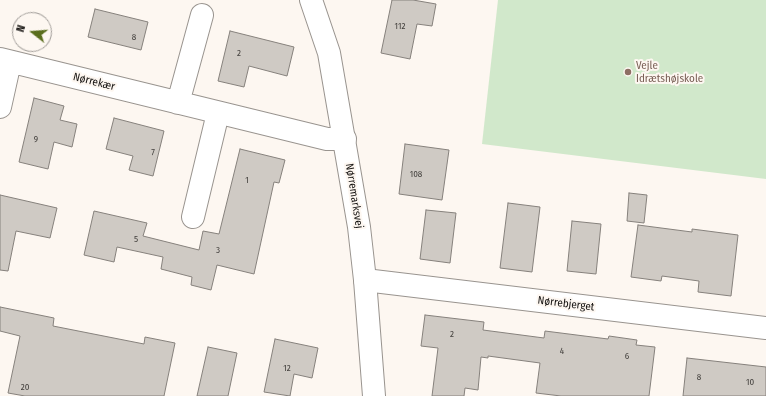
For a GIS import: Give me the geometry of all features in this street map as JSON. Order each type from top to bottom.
[{"type":"street","name":"Nørremarksvej","points":[[311,0],[329,53],[345,139],[365,280],[374,396]]},
{"type":"street","points":[[178,103],[202,15]]},
{"type":"street","name":"Nørrekær","points":[[0,107],[5,60],[327,139],[345,139]]},
{"type":"street","points":[[193,217],[218,113]]},
{"type":"street","name":"Nørrebjerget","points":[[365,280],[766,328]]},
{"type":"green space","name":"Vejle Idrætshøjskole","points":[[498,0],[766,0],[766,179],[482,144]]},
{"type":"building","points":[[392,0],[413,0],[436,4],[432,26],[417,24],[410,59],[381,53]]},
{"type":"building","points":[[95,9],[148,22],[141,50],[88,37]]},
{"type":"building","points":[[230,31],[294,47],[287,76],[249,66],[244,87],[218,81]]},
{"type":"building","points":[[34,98],[64,106],[60,120],[77,124],[72,147],[54,142],[48,169],[19,162]]},
{"type":"building","points":[[114,118],[164,131],[153,176],[129,170],[133,156],[106,149]]},
{"type":"building","points":[[405,144],[449,150],[442,200],[399,194]]},
{"type":"building","points":[[240,149],[285,160],[279,183],[274,182],[254,274],[217,265],[211,290],[191,285],[192,277],[161,269],[163,257],[117,247],[114,262],[84,255],[94,211],[147,223],[143,236],[199,250],[203,231],[219,234]]},
{"type":"building","points":[[629,193],[647,195],[644,223],[627,221]]},
{"type":"building","points":[[0,195],[57,208],[50,238],[16,231],[8,271],[0,270]]},
{"type":"building","points":[[508,203],[540,207],[532,272],[500,268]]},
{"type":"building","points":[[426,210],[456,213],[450,263],[420,259]]},
{"type":"building","points":[[572,221],[601,224],[596,274],[567,271]]},
{"type":"building","points":[[638,225],[692,232],[692,229],[738,235],[731,296],[698,292],[699,281],[662,276],[661,281],[631,277]]},
{"type":"building","points":[[0,307],[54,318],[53,326],[144,344],[145,337],[175,343],[164,396],[25,396],[8,393],[20,336],[0,331]]},
{"type":"building","points":[[425,315],[484,322],[483,330],[544,338],[545,331],[608,339],[609,336],[637,340],[636,345],[655,347],[649,396],[561,396],[536,393],[540,363],[488,356],[488,358],[481,357],[478,390],[465,388],[464,396],[432,396],[438,348],[421,346]]},
{"type":"building","points":[[275,339],[318,348],[312,378],[294,374],[290,396],[264,392]]},
{"type":"building","points":[[208,347],[237,353],[228,396],[197,396]]},
{"type":"building","points":[[687,358],[766,367],[766,396],[683,396]]},
{"type":"place","name":"Vejle Idrætshøjskole","points":[[628,72]]}]
